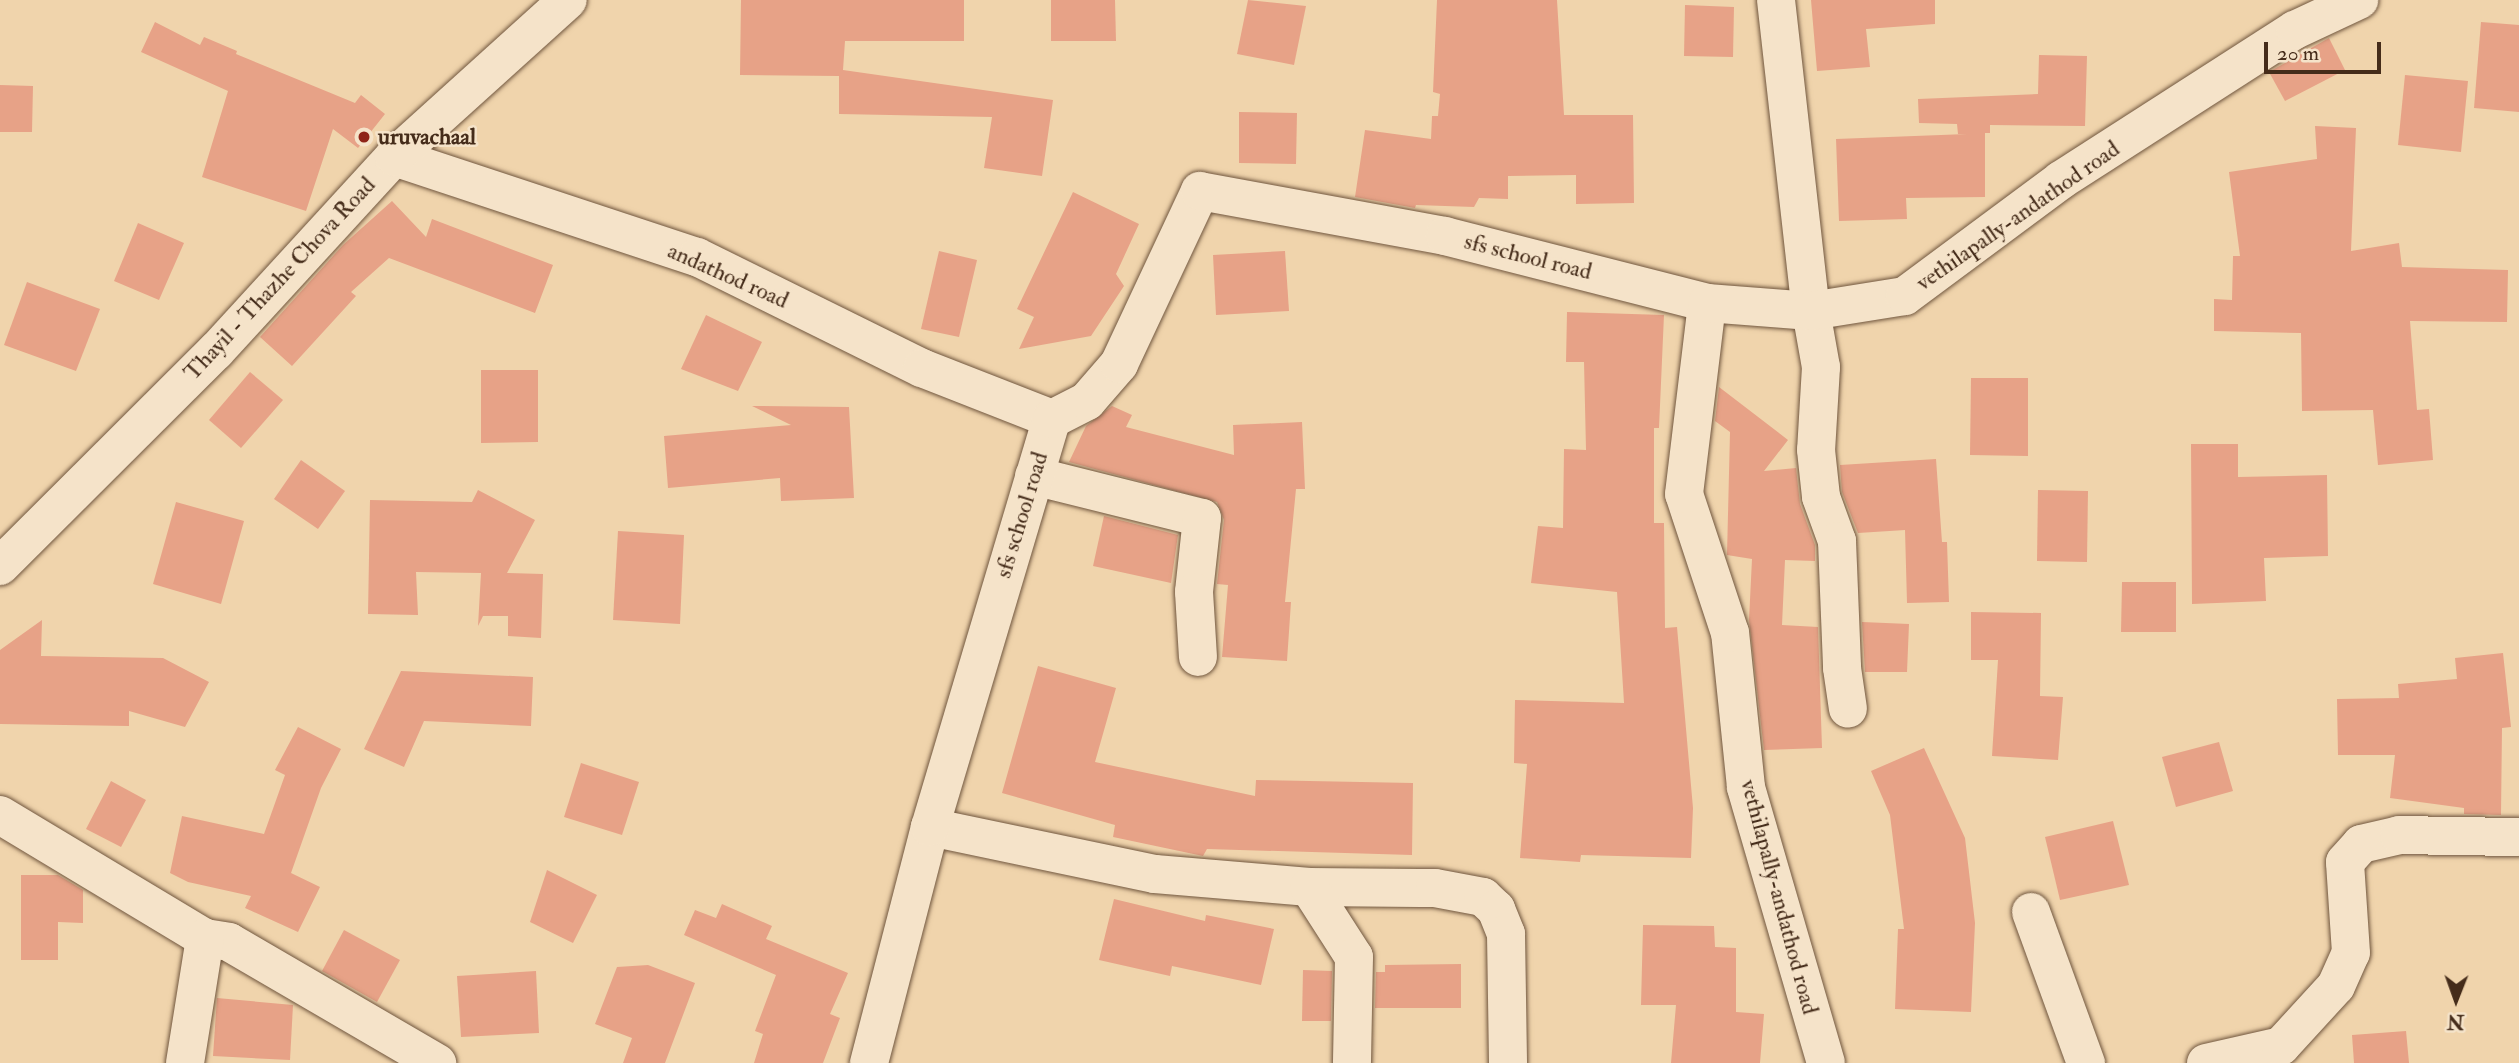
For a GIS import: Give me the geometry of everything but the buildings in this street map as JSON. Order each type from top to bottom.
[{"type":"street","name":"Thayil - Thazhe Chova Road","points":[[0,566],[216,351],[394,157],[568,0]]},
{"type":"street","points":[[1776,0],[1811,312],[1821,367],[1816,450],[1821,497],[1837,541],[1842,668],[1848,709]]},
{"type":"street","name":"vethilapally-andathod road","points":[[1826,1063],[1746,787],[1730,633],[1685,494],[1707,303],[1811,312],[1905,296],[2061,180],[2295,30],[2358,0]]},
{"type":"street","name":"andathod road","points":[[394,157],[697,257],[922,368],[1052,419]]},
{"type":"street","name":"sfs school road","points":[[869,1063],[930,827],[1052,419],[1087,401],[1119,364],[1200,191],[1445,236],[1707,303]]},
{"type":"street","points":[[1034,476],[1202,519],[1194,592],[1198,657]]},
{"type":"street","points":[[0,816],[205,938],[229,942],[434,1062]]},
{"type":"street","points":[[930,827],[1155,874],[1309,887],[1435,888],[1483,897],[1496,909],[1506,934],[1508,1063]]},
{"type":"street","points":[[2206,1063],[2280,1046],[2336,986],[2351,953],[2345,862],[2361,844],[2399,835],[2519,837]]},
{"type":"street","points":[[1309,887],[1354,957],[1352,1063]]},
{"type":"street","points":[[2031,912],[2086,1063]]},
{"type":"street","points":[[185,1063],[205,938]]},
{"type":"place","name":"uruvachaal","points":[[364,137]]}]
